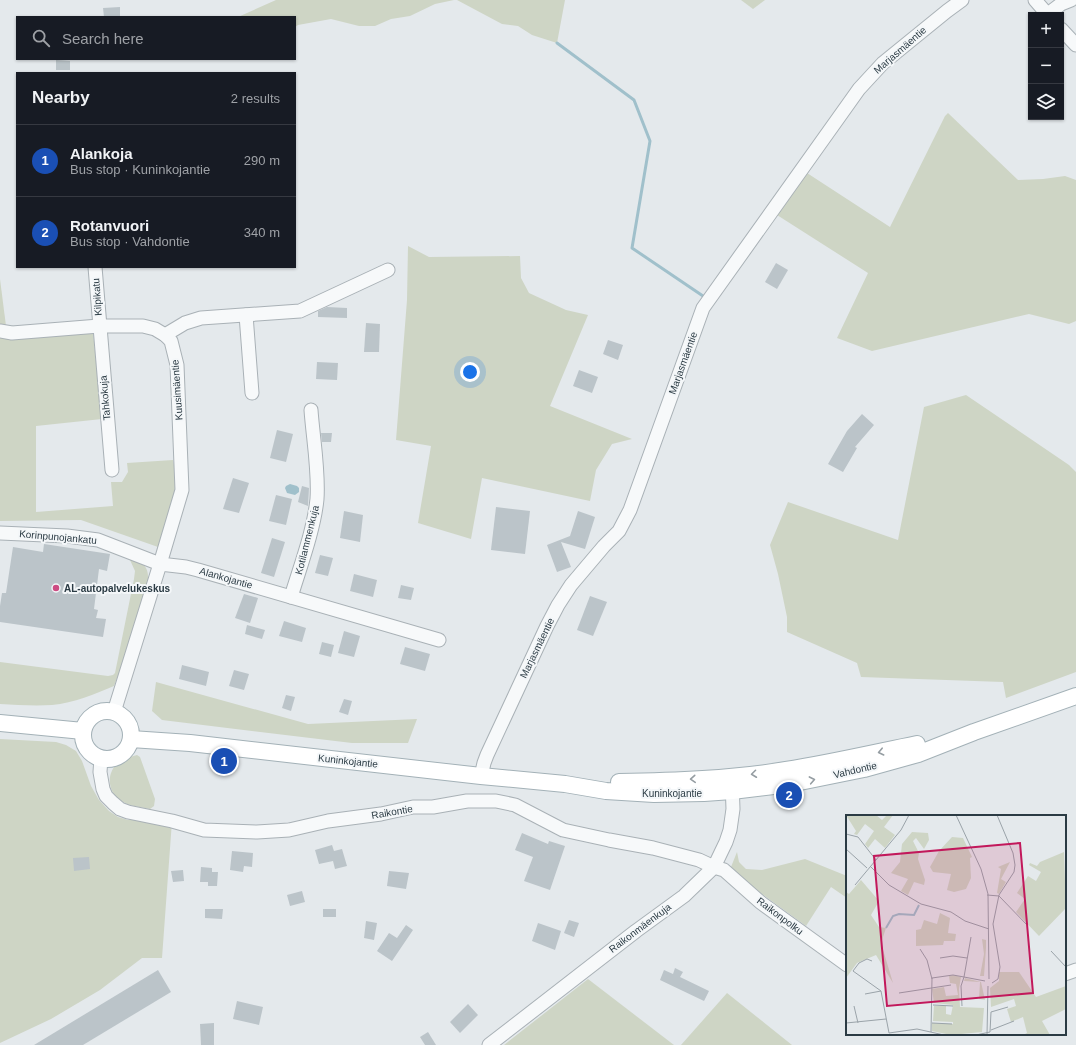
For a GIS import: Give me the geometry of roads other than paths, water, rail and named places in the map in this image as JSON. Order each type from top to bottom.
[{"type":"main road","name":"Vahdontie","points":[[732,784],[785,770],[854,758],[974,732],[1076,696]]},
{"type":"main road","points":[[106,710],[114,712],[121,715],[126,720],[131,732],[131,739],[128,747],[123,753],[109,759],[101,758],[89,751],[85,745],[83,731],[86,723],[98,712],[106,710]]},
{"type":"main road","points":[[0,723],[83,731]]},
{"type":"main road","name":"Kuninkojantie","points":[[131,739],[190,743],[565,784],[606,791],[654,794],[732,784]]},
{"type":"street","name":"Marjasmäentie","points":[[482,776],[484,763],[487,756],[558,605],[572,585],[618,531],[630,510],[703,308],[859,89],[883,63],[962,0]]},
{"type":"street","points":[[1035,0],[1045,12]]},
{"type":"street","points":[[1052,12],[1061,4],[1071,0]]},
{"type":"street","points":[[1064,32],[1076,45]]},
{"type":"street","name":"Kilpikatu","points":[[95,268],[99,326]]},
{"type":"street","points":[[0,331],[12,333],[99,326],[143,326],[155,329],[165,334],[185,323],[201,318],[300,311],[388,270]]},
{"type":"street","points":[[246,315],[252,393]]},
{"type":"street","name":"Tahkokuja","points":[[99,326],[112,470]]},
{"type":"street","name":"Kuusimäentie","points":[[160,564],[182,490],[177,365],[171,341],[165,334]]},
{"type":"street","name":"Kotilammenkuja","points":[[291,597],[312,528],[317,499],[317,477],[311,410]]},
{"type":"street","name":"Korinpunojankatu","points":[[0,533],[67,536],[98,540],[160,564]]},
{"type":"street","points":[[114,712],[160,564]]},
{"type":"street","name":"Alankojantie","points":[[160,564],[198,570],[439,640]]},
{"type":"street","name":"Raikontie","points":[[101,758],[100,772],[103,788],[106,796],[120,809],[128,812],[172,820],[204,830],[257,832],[289,830],[328,821],[381,814],[413,807],[433,807],[467,801],[496,801],[515,805],[563,830],[653,848],[700,860],[714,867]]},
{"type":"street","name":"Raikonmäenkuja","points":[[489,1045],[630,935],[684,896],[714,867],[730,830],[733,809],[732,784]]},
{"type":"street","name":"Raikonpolku","points":[[714,867],[724,870],[760,902],[846,964]]},
{"type":"street","points":[[1066,974],[1076,970]]},
{"type":"water","points":[[290,484],[299,488],[299,492],[295,495],[287,493],[285,488]]},
{"type":"waterway","points":[[557,43],[634,100],[650,141],[632,248],[703,296]]},
{"type":"place","name":"AL-autopalvelukeskus","points":[[56,588]]},
{"type":"place","name":"Alankoja","points":[[224,761]]},
{"type":"place","name":"Rotanvuori","points":[[789,795]]}]
